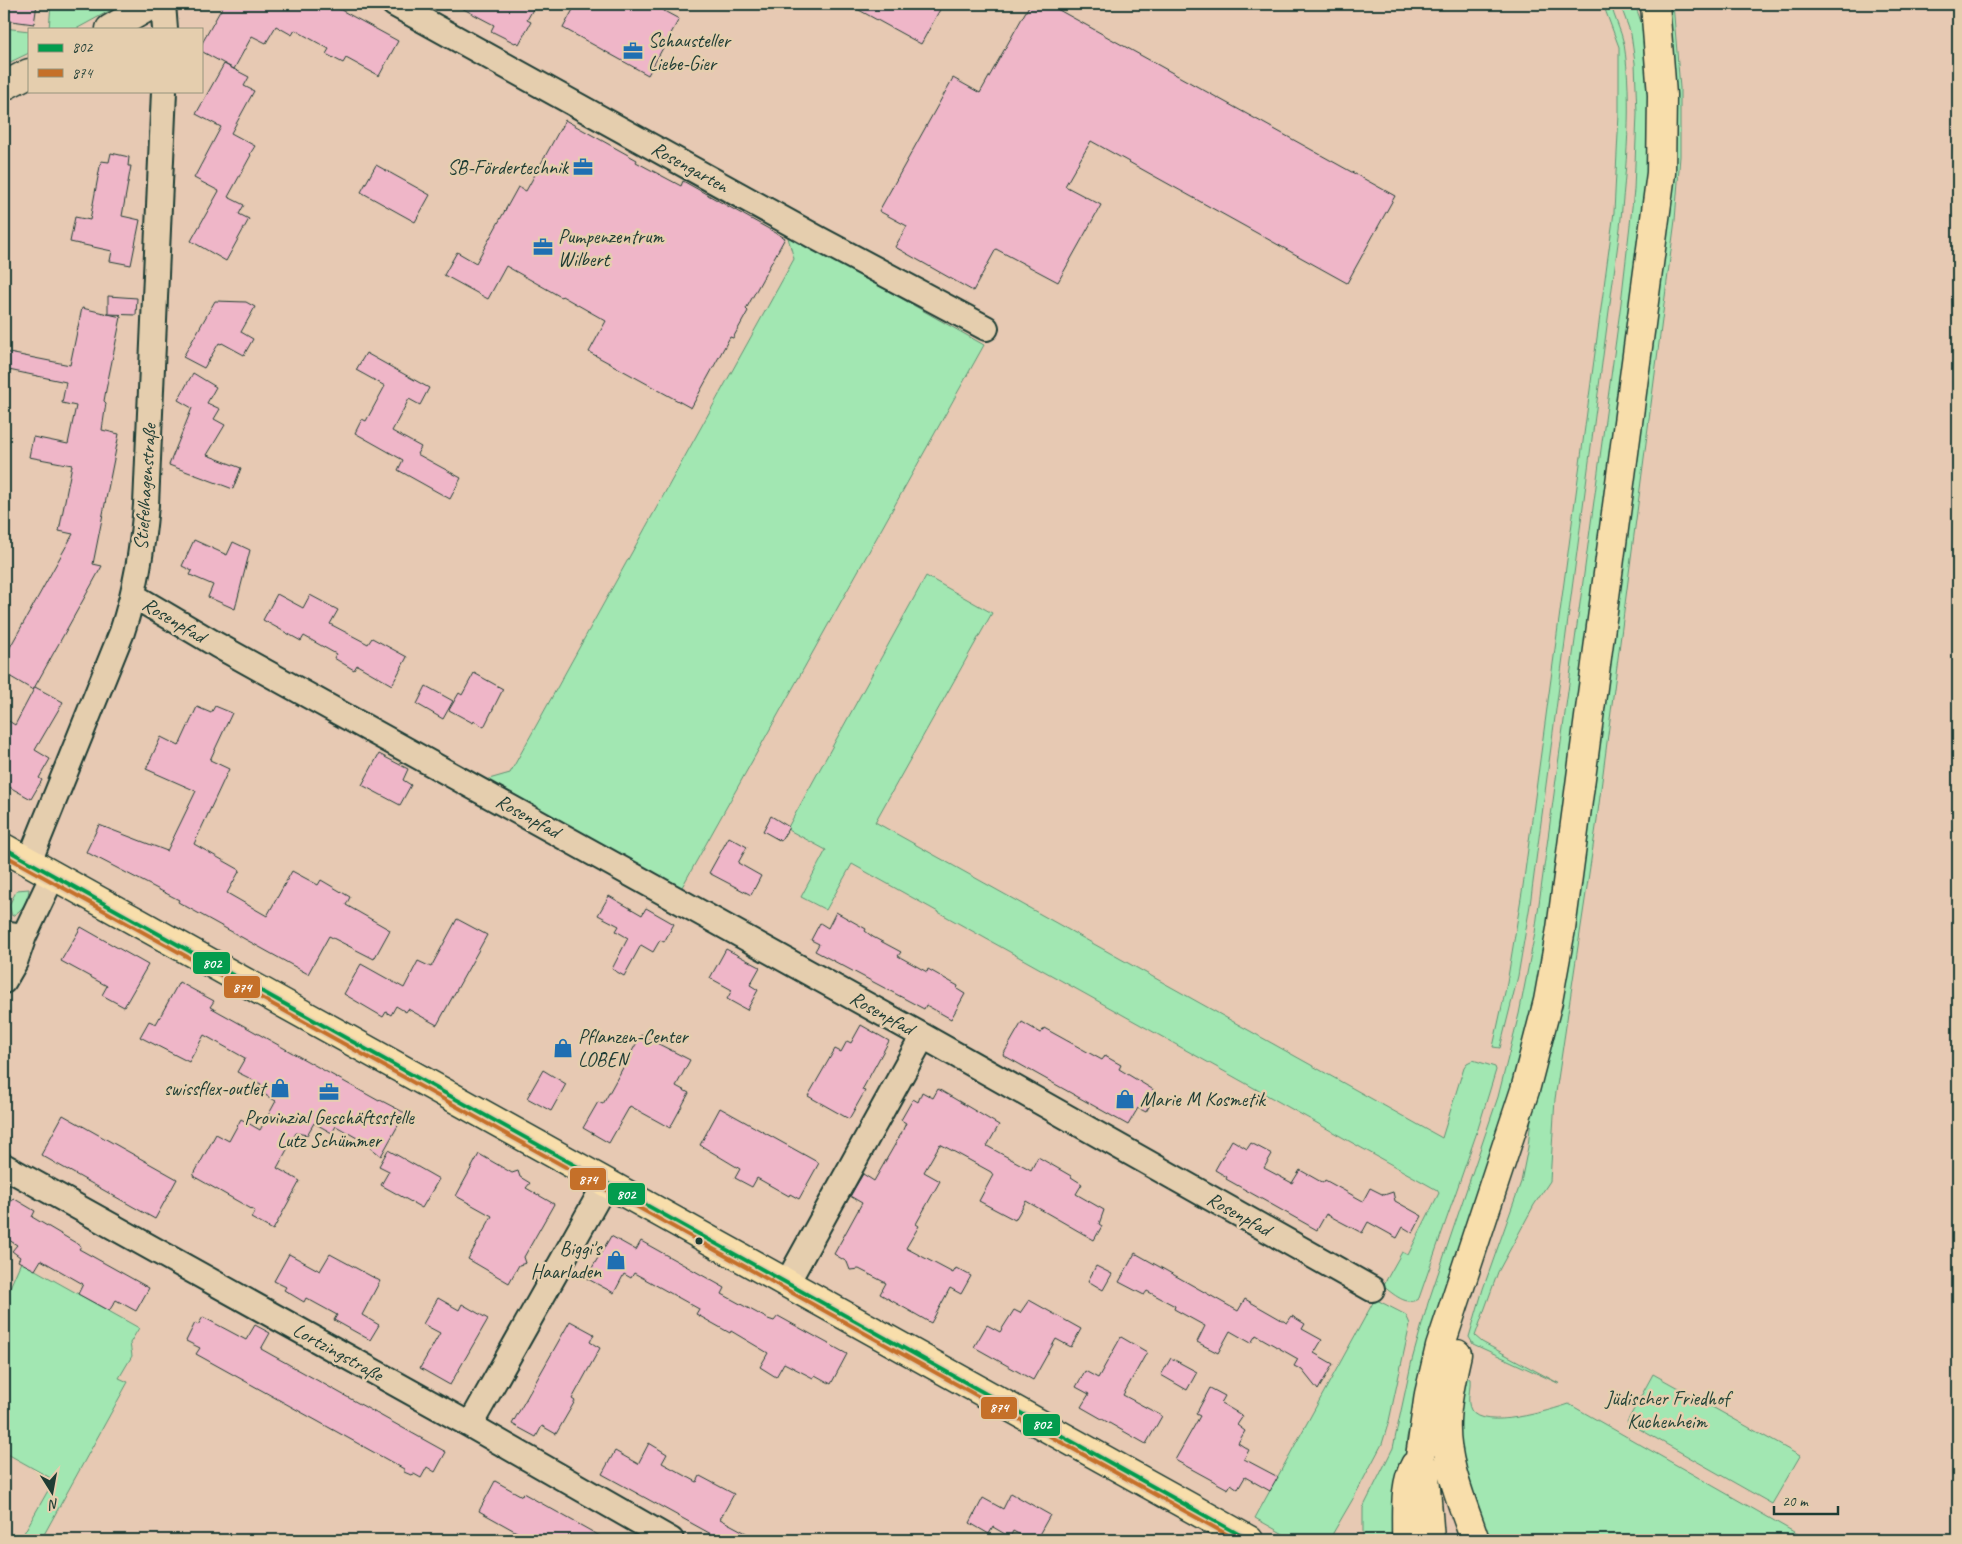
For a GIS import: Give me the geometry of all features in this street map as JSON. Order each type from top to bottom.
[{"type":"main road","points":[[1430,1540],[1425,1475],[1420,1457],[1420,1443],[1429,1394],[1440,1347],[1514,1126],[1548,1000],[1562,929],[1661,173],[1662,123],[1656,14],[1641,4]]},
{"type":"main road","points":[[4,848],[1248,1540]]},
{"type":"main road","points":[[1475,1540],[1459,1495],[1449,1454],[1446,1421],[1450,1381],[1460,1341],[1519,1171],[1521,1153],[1514,1126]]},
{"type":"main road","points":[[1406,1540],[1410,1474],[1420,1457]]},
{"type":"street","points":[[112,28],[153,4]]},
{"type":"street","points":[[163,4],[165,28]]},
{"type":"street","name":"Rosengarten","points":[[394,4],[819,239],[986,328]]},
{"type":"street","points":[[4,86],[28,74]]},
{"type":"street","name":"Stiefelhagenstraße","points":[[29,862],[111,659],[134,596],[146,505],[164,92]]},
{"type":"street","name":"Rosenpfad","points":[[134,596],[233,655],[923,1036],[1372,1289]]},
{"type":"street","points":[[4,981],[15,962],[14,934],[53,875]]},
{"type":"street","name":"Rosenpfad","points":[[788,1283],[923,1036]]},
{"type":"street","name":"Lortzingstraße","points":[[4,1166],[470,1425],[671,1540]]},
{"type":"street","points":[[470,1425],[606,1183]]},
{"type":"green space","points":[[51,4],[122,4],[78,28],[49,28]]},
{"type":"green space","points":[[1603,4],[1611,4],[1623,39],[1627,66],[1628,136],[1620,228],[1530,905],[1518,976],[1500,1048],[1493,1047],[1507,983],[1523,886],[1614,212],[1619,114],[1619,47]]},
{"type":"green space","points":[[1620,4],[1635,4],[1644,31],[1647,49],[1649,117],[1647,179],[1554,897],[1541,971],[1520,1065],[1416,1401],[1407,1437],[1399,1540],[1363,1540],[1363,1508],[1393,1448],[1412,1360],[1428,1303],[1498,1097],[1519,1014],[1535,933],[1621,303],[1634,190],[1637,113],[1635,63],[1631,34]]},
{"type":"green space","points":[[1667,4],[1673,4],[1680,88],[1680,156],[1675,220],[1596,827],[1555,1099],[1550,1181],[1534,1205],[1498,1272],[1475,1336],[1482,1342],[1560,1384],[1473,1344],[1469,1337],[1483,1289],[1521,1182],[1528,1147],[1532,1109],[1546,1058]]},
{"type":"green space","points":[[4,28],[28,31],[28,53],[4,65]]},
{"type":"green space","points":[[787,234],[984,345],[677,896],[482,781],[510,773],[794,259]]},
{"type":"green space","points":[[926,576],[992,613],[875,822],[1442,1138],[1464,1067],[1473,1060],[1495,1067],[1496,1070],[1477,1132],[1419,1298],[1415,1301],[1395,1296],[1383,1286],[1402,1252],[1408,1255],[1439,1193],[1437,1190],[852,864],[826,910],[801,897],[826,850],[787,829]]},
{"type":"green space","points":[[29,889],[24,905],[12,916],[9,905],[17,890]]},
{"type":"green space","points":[[21,1262],[139,1328],[130,1343],[132,1356],[119,1378],[128,1382],[41,1540],[20,1540],[54,1480],[4,1452],[4,1301]]},
{"type":"green space","points":[[1375,1299],[1406,1315],[1410,1324],[1389,1421],[1382,1444],[1329,1540],[1294,1540],[1255,1518]]},
{"type":"green space","points":[[1464,1374],[1470,1379],[1469,1399],[1471,1410],[1478,1416],[1489,1419],[1503,1419],[1533,1414],[1569,1404],[1808,1540],[1487,1540],[1469,1493],[1461,1458],[1460,1416]]},
{"type":"green space","name":"Jüdischer Friedhof Kuchenheim","points":[[1653,1374],[1800,1456],[1772,1504],[1627,1422]]},
{"type":"building","points":[[4,4],[37,4],[34,24],[4,20]]},
{"type":"building","points":[[224,4],[330,4],[398,41],[379,76],[346,58],[343,63],[326,54],[329,49],[295,30],[292,35],[276,26],[266,43],[252,36],[234,69],[202,52],[202,43]]},
{"type":"building","points":[[454,4],[536,4],[527,20],[531,22],[519,44],[491,31],[494,25]]},
{"type":"building","name":"Schausteller Liebe-Gier","points":[[576,4],[651,4],[679,19],[648,75],[563,28]]},
{"type":"building","points":[[848,4],[943,4],[921,44]]},
{"type":"building","points":[[1030,4],[1048,4],[1395,196],[1347,283],[1091,141],[1065,186],[1101,205],[1058,282],[996,249],[973,291],[895,247],[907,226],[879,211],[953,78],[980,93]]},
{"type":"building","points":[[224,64],[249,77],[244,86],[254,91],[231,133],[255,146],[228,197],[244,205],[239,214],[249,219],[226,261],[191,241],[219,191],[194,178],[221,127],[196,114]]},
{"type":"building","points":[[565,120],[637,160],[636,162],[681,186],[683,181],[785,238],[746,309],[748,311],[733,338],[730,337],[691,408],[589,352],[606,321],[562,296],[506,266],[488,299],[444,275],[457,252],[476,263],[518,187],[526,191]]},
{"type":"building","points":[[111,153],[129,157],[128,166],[131,166],[122,216],[140,220],[131,265],[110,261],[112,251],[70,242],[75,217],[90,220],[101,161],[109,162]]},
{"type":"building","points":[[376,165],[430,195],[415,222],[361,192]]},
{"type":"building","points":[[108,296],[137,298],[136,315],[108,314]]},
{"type":"building","points":[[215,301],[246,302],[255,307],[241,332],[253,339],[244,355],[219,343],[204,368],[183,357]]},
{"type":"building","points":[[82,308],[121,317],[104,401],[106,403],[102,430],[119,434],[93,564],[102,566],[33,690],[4,673],[4,658],[73,534],[59,531],[72,465],[29,457],[33,437],[68,444],[76,406],[62,403],[66,382],[4,369],[4,352],[70,365]]},
{"type":"building","points":[[366,353],[429,388],[420,405],[409,399],[392,431],[421,447],[417,454],[461,478],[450,499],[398,470],[403,460],[355,433],[362,419],[366,421],[385,386],[356,370]]},
{"type":"building","points":[[193,373],[216,387],[207,403],[220,409],[214,419],[225,425],[207,455],[241,468],[233,489],[169,465],[192,408],[178,400]]},
{"type":"building","points":[[194,540],[227,555],[233,542],[250,550],[235,609],[208,597],[213,585],[190,575],[192,571],[182,566]]},
{"type":"building","points":[[277,594],[303,608],[310,595],[338,610],[330,624],[368,644],[372,638],[407,657],[392,685],[357,665],[354,670],[334,658],[336,654],[304,636],[301,641],[263,620]]},
{"type":"building","points":[[474,673],[503,689],[484,727],[449,710],[459,693],[462,695]]},
{"type":"building","points":[[426,686],[453,701],[443,719],[417,704]]},
{"type":"building","points":[[35,687],[63,702],[35,750],[50,759],[39,778],[42,780],[31,799],[4,784],[4,718],[15,725]]},
{"type":"building","points":[[215,706],[232,713],[210,760],[229,769],[194,844],[240,870],[227,893],[267,916],[292,871],[318,885],[321,880],[350,897],[346,905],[390,930],[374,959],[329,936],[308,974],[178,902],[179,900],[86,852],[99,825],[167,851],[196,791],[146,769],[161,737],[179,746],[197,707],[211,713]]},
{"type":"building","points":[[379,754],[408,769],[403,780],[411,785],[400,805],[362,785]]},
{"type":"building","points":[[771,816],[789,827],[781,841],[763,831]]},
{"type":"building","points":[[729,837],[747,847],[738,863],[761,876],[751,895],[709,873]]},
{"type":"building","points":[[609,896],[642,915],[646,908],[674,924],[664,942],[660,940],[653,952],[641,945],[624,976],[612,969],[628,938],[616,931],[619,926],[598,915]]},
{"type":"building","points":[[836,912],[866,929],[865,931],[873,937],[901,952],[898,956],[927,972],[928,969],[958,986],[957,989],[965,994],[951,1019],[926,1005],[924,1009],[815,951],[819,944],[811,940],[820,923],[828,928]]},
{"type":"building","points":[[457,919],[487,935],[437,1025],[408,1009],[406,1012],[396,1006],[391,1015],[386,1012],[383,1017],[344,994],[361,964],[404,988],[418,961],[431,967]]},
{"type":"building","points":[[81,927],[148,965],[124,1007],[102,995],[107,986],[61,961]]},
{"type":"building","points":[[726,949],[760,967],[750,985],[758,990],[747,1010],[727,999],[732,990],[710,978]]},
{"type":"building","points":[[179,982],[214,1001],[210,1007],[379,1101],[405,1113],[381,1156],[364,1142],[336,1126],[332,1133],[314,1123],[307,1135],[296,1133],[277,1168],[300,1181],[273,1230],[251,1218],[255,1211],[193,1176],[216,1134],[229,1141],[241,1119],[260,1130],[276,1101],[258,1091],[261,1084],[237,1072],[245,1058],[204,1035],[189,1062],[140,1037],[149,1021],[156,1024]]},
{"type":"building","points":[[1022,1022],[1041,1033],[1044,1028],[1102,1060],[1105,1056],[1121,1065],[1119,1069],[1157,1092],[1146,1112],[1138,1108],[1128,1125],[1003,1055]]},
{"type":"building","points":[[861,1025],[889,1041],[862,1090],[865,1091],[849,1119],[808,1096],[835,1049],[841,1052],[847,1041],[851,1043]]},
{"type":"building","points":[[641,1035],[690,1060],[676,1086],[689,1093],[670,1128],[630,1106],[609,1143],[583,1128],[598,1102],[603,1104]]},
{"type":"building","points":[[543,1070],[566,1084],[551,1111],[527,1098]]},
{"type":"building","points":[[938,1089],[999,1125],[987,1146],[1031,1170],[1038,1157],[1082,1184],[1076,1194],[1104,1210],[1099,1224],[1102,1226],[1094,1240],[1026,1201],[1015,1220],[979,1201],[993,1175],[991,1172],[940,1144],[924,1172],[940,1181],[916,1224],[919,1226],[906,1248],[953,1273],[956,1268],[971,1276],[961,1294],[950,1288],[931,1323],[880,1294],[886,1283],[859,1269],[850,1270],[847,1262],[834,1254],[862,1203],[850,1196],[863,1174],[874,1181],[901,1134],[906,1123],[901,1120],[913,1099],[918,1102],[922,1092],[933,1098]]},
{"type":"building","points":[[720,1108],[819,1163],[799,1199],[790,1194],[789,1196],[757,1178],[752,1187],[735,1178],[740,1169],[700,1145]]},
{"type":"building","points":[[63,1115],[177,1179],[155,1219],[41,1155]]},
{"type":"building","points":[[1232,1140],[1247,1149],[1251,1143],[1272,1154],[1264,1168],[1292,1183],[1300,1170],[1323,1183],[1325,1180],[1363,1201],[1370,1188],[1384,1195],[1393,1192],[1395,1201],[1422,1216],[1413,1233],[1403,1227],[1397,1238],[1368,1222],[1362,1233],[1326,1214],[1317,1230],[1226,1179],[1227,1177],[1215,1170]]},
{"type":"building","points":[[388,1150],[439,1179],[422,1208],[381,1185],[389,1171],[379,1166]]},
{"type":"building","points":[[479,1154],[512,1173],[518,1171],[520,1177],[530,1183],[526,1188],[554,1204],[524,1257],[526,1263],[519,1265],[509,1283],[468,1259],[492,1216],[456,1196]]},
{"type":"building","points":[[13,1198],[35,1211],[32,1217],[81,1246],[79,1249],[149,1288],[136,1311],[116,1300],[109,1311],[78,1294],[83,1284],[41,1260],[35,1270],[18,1261],[20,1257],[12,1251],[17,1245],[4,1237],[4,1215]]},
{"type":"building","points":[[611,1236],[636,1250],[641,1241],[725,1288],[722,1294],[768,1319],[774,1321],[778,1316],[847,1354],[831,1384],[815,1375],[813,1378],[784,1363],[776,1377],[760,1367],[768,1353],[731,1331],[730,1333],[696,1314],[699,1309],[634,1273],[631,1278],[624,1274],[614,1293],[586,1278]]},
{"type":"building","points":[[1135,1253],[1238,1311],[1245,1299],[1287,1323],[1292,1316],[1305,1324],[1302,1329],[1322,1340],[1314,1353],[1333,1364],[1318,1390],[1302,1370],[1294,1366],[1298,1359],[1256,1335],[1251,1343],[1230,1331],[1218,1353],[1197,1342],[1205,1326],[1174,1309],[1175,1306],[1147,1291],[1144,1295],[1119,1282]]},
{"type":"building","points":[[289,1254],[320,1271],[330,1254],[380,1281],[362,1315],[379,1325],[370,1340],[334,1320],[337,1315],[306,1298],[304,1302],[284,1290],[286,1287],[274,1281]]},
{"type":"building","points":[[1096,1266],[1112,1274],[1103,1290],[1088,1281]]},
{"type":"building","points":[[438,1298],[459,1310],[462,1304],[488,1319],[450,1385],[420,1368],[440,1333],[423,1324]]},
{"type":"building","points":[[1029,1300],[1081,1329],[1071,1347],[1056,1339],[1033,1380],[974,1347],[987,1325],[1000,1332],[1014,1310],[1020,1313]]},
{"type":"building","points":[[203,1317],[246,1340],[255,1325],[270,1333],[261,1349],[446,1452],[435,1472],[427,1467],[421,1478],[404,1472],[404,1469],[196,1354],[200,1348],[186,1341],[195,1323],[198,1325]]},
{"type":"building","points":[[570,1321],[594,1334],[590,1342],[600,1348],[572,1399],[575,1401],[556,1434],[542,1426],[536,1437],[512,1424]]},
{"type":"building","points":[[1121,1337],[1147,1352],[1123,1395],[1162,1416],[1146,1444],[1081,1407],[1089,1394],[1076,1387],[1085,1371],[1098,1378]]},
{"type":"building","points":[[1171,1358],[1197,1372],[1187,1390],[1161,1375]]},
{"type":"building","points":[[1210,1388],[1225,1396],[1221,1403],[1243,1416],[1237,1425],[1245,1431],[1238,1443],[1249,1450],[1244,1459],[1278,1477],[1270,1491],[1245,1477],[1238,1489],[1231,1484],[1228,1489],[1175,1460],[1200,1416],[1196,1414]]},
{"type":"building","points":[[649,1443],[667,1454],[662,1463],[697,1482],[700,1476],[734,1494],[720,1519],[759,1540],[722,1540],[602,1474],[615,1451],[638,1464]]},
{"type":"building","points":[[495,1481],[522,1496],[523,1493],[607,1540],[531,1540],[479,1511]]},
{"type":"building","points":[[1011,1493],[1050,1515],[1036,1540],[1030,1540],[1013,1531],[1010,1537],[993,1527],[989,1534],[970,1523],[983,1498],[1003,1509]]},
{"type":"transit line","name":"802","points":[[4,848],[1249,1540]]},
{"type":"transit line","name":"874","points":[[4,855],[1237,1540]]},
{"type":"place","name":"Schausteller Liebe-Gier","points":[[633,51]]},
{"type":"place","name":"SB-Fördertechnik","points":[[583,167]]},
{"type":"place","name":"Pumpenzentrum Wilbert","points":[[543,247]]},
{"type":"place","name":"Pflanzen-Center LOBEN","points":[[563,1048]]},
{"type":"place","name":"swissflex-outlet","points":[[280,1088]]},
{"type":"place","name":"Provinzial Geschäftsstelle Lutz Schümmer","points":[[329,1092]]},
{"type":"place","name":"Marie M Kosmetik","points":[[1125,1099]]},
{"type":"place","name":"Biggi's Haarladen","points":[[616,1260]]}]
